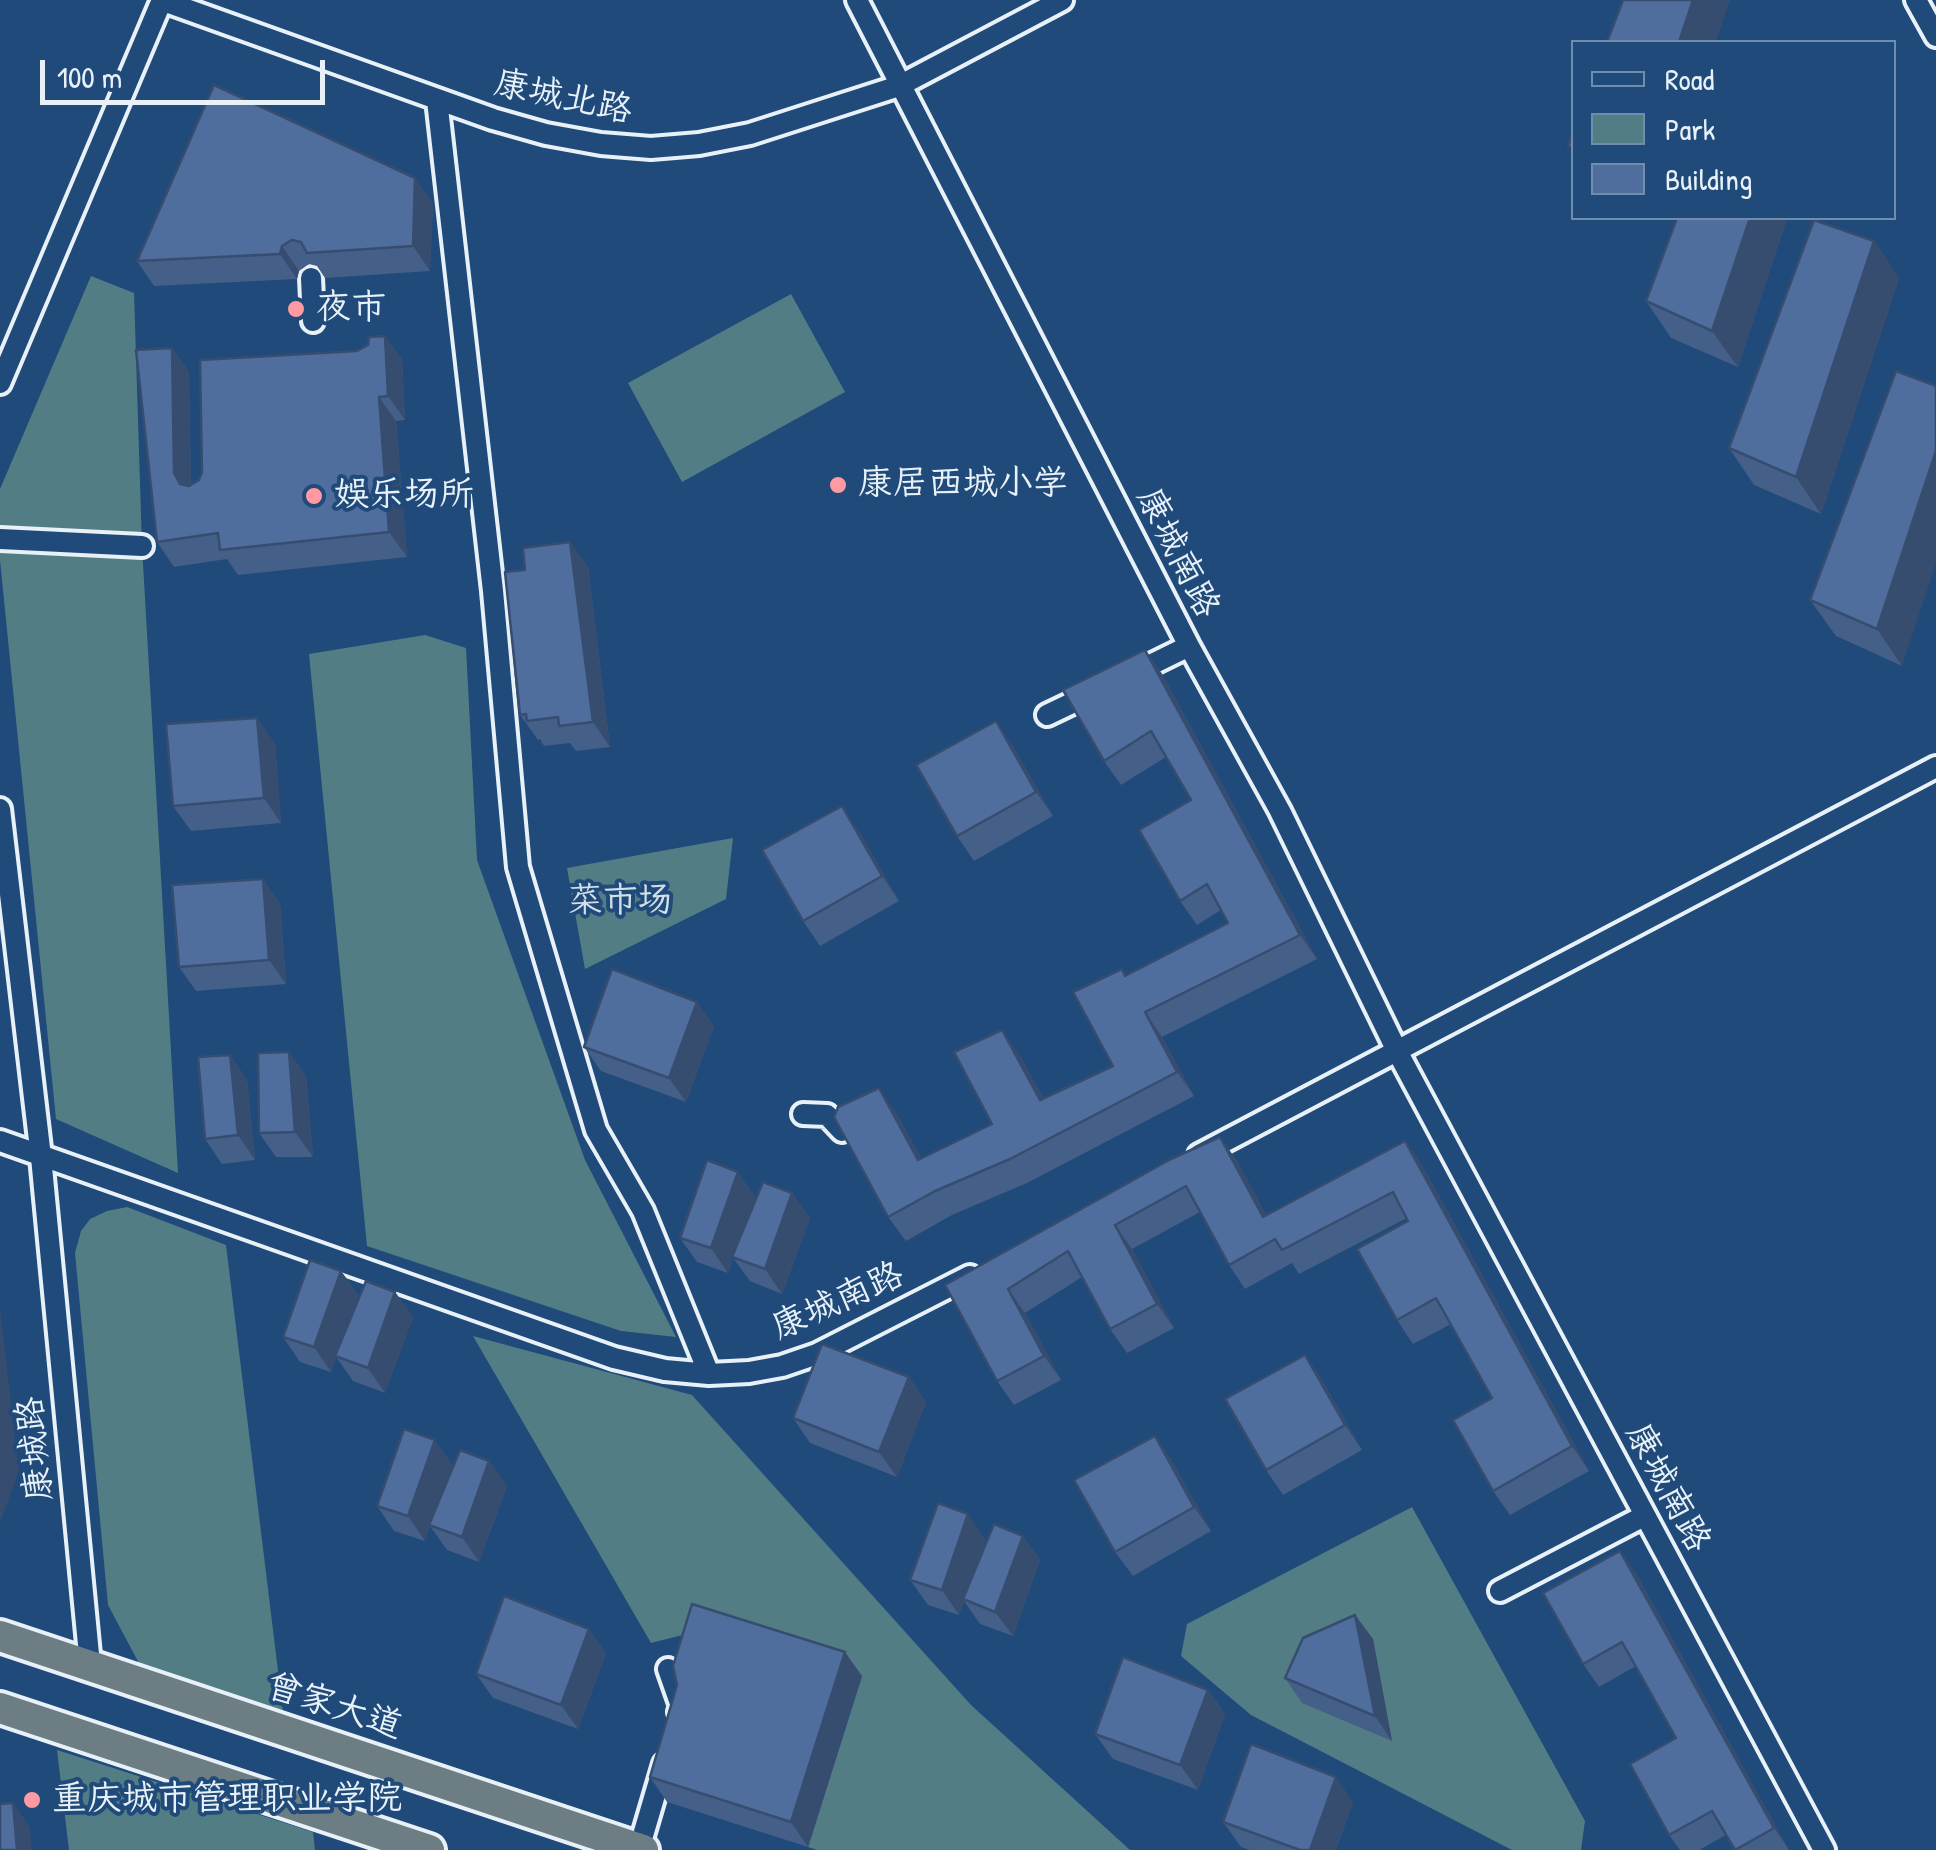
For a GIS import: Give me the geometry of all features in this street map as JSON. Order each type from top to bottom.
[{"type":"highway","name":"曾家大道","points":[[0,1636],[641,1849]]},
{"type":"highway","points":[[0,1708],[429,1850]]},
{"type":"street","name":"康城北路","points":[[162,0],[438,100],[546,134],[650,148],[750,134],[899,86],[1062,0]]},
{"type":"street","points":[[0,382],[162,0]]},
{"type":"street","name":"康城南路","points":[[857,0],[1189,646],[1280,811],[1398,1050],[1824,1850]]},
{"type":"street","points":[[1916,0],[1936,36]]},
{"type":"street","points":[[438,100],[518,867],[596,1130],[643,1211],[709,1374]]},
{"type":"street","points":[[312,278],[313,321]]},
{"type":"street","points":[[0,539],[142,546]]},
{"type":"street","points":[[1047,716],[1189,646]]},
{"type":"street","points":[[1174,1168],[1936,767]]},
{"type":"street","name":"康城路","points":[[0,809],[40,1157],[90,1666]]},
{"type":"street","points":[[803,1114],[827,1115],[842,1131]]},
{"type":"street","name":"康城南路","points":[[0,1141],[614,1358],[665,1370],[748,1372],[816,1354],[984,1268]]},
{"type":"street","points":[[1500,1591],[1644,1516]]},
{"type":"street","points":[[641,1849],[681,1706],[668,1669]]},
{"type":"green space","points":[[91,276],[134,293],[142,546],[178,1173],[56,1119],[0,560],[0,489]]},
{"type":"green space","points":[[791,294],[845,392],[682,482],[628,383]]},
{"type":"green space","points":[[425,635],[466,648],[477,860],[585,1160],[676,1337],[621,1331],[367,1246],[309,654]]},
{"type":"green space","name":"菜市场","points":[[733,838],[726,899],[585,969],[567,868]]},
{"type":"green space","points":[[127,1207],[226,1245],[283,1712],[141,1667],[108,1605],[75,1253],[81,1231],[90,1219]]},
{"type":"green space","points":[[473,1336],[692,1395],[971,1705],[1130,1850],[808,1847],[862,1676],[710,1628],[651,1643]]},
{"type":"green space","points":[[1412,1507],[1585,1821],[1581,1850],[1512,1850],[1251,1715],[1181,1656],[1187,1624]]},
{"type":"green space","points":[[57,1750],[313,1832],[315,1850],[69,1850]]},
{"type":"building","points":[[1623,0],[1693,0],[1680,40],[1608,40]]},
{"type":"building","points":[[214,85],[415,178],[413,246],[307,253],[301,242],[292,240],[282,246],[280,254],[137,261]]},
{"type":"building","points":[[1676,220],[1749,220],[1712,331],[1646,301]]},
{"type":"building","points":[[1814,220],[1874,241],[1796,477],[1729,448]]},
{"type":"building","points":[[385,336],[388,396],[379,397],[389,532],[220,550],[218,533],[157,542],[136,350],[172,348],[174,473],[180,484],[189,486],[199,480],[202,472],[200,360],[357,351],[368,345],[369,337]]},
{"type":"building","points":[[1896,371],[1936,386],[1936,451],[1877,629],[1810,600]]},
{"type":"building","points":[[570,542],[593,722],[559,726],[558,717],[527,721],[526,714],[520,715],[505,572],[525,570],[523,548]]},
{"type":"building","points":[[1145,650],[1300,935],[1145,1012],[1177,1072],[888,1217],[834,1117],[838,1107],[879,1088],[918,1160],[992,1124],[954,1052],[1002,1030],[1040,1100],[1113,1066],[1073,992],[1122,969],[1125,976],[1228,923],[1207,884],[1180,901],[1139,830],[1191,800],[1151,731],[1104,761],[1063,690]]},
{"type":"building","points":[[257,718],[264,798],[173,806],[166,724]]},
{"type":"building","points":[[996,721],[1036,792],[957,836],[916,765]]},
{"type":"building","points":[[842,806],[882,876],[803,921],[762,850]]},
{"type":"building","points":[[263,879],[269,960],[179,967],[172,885]]},
{"type":"building","points":[[612,969],[697,1002],[669,1078],[584,1047]]},
{"type":"building","points":[[289,1052],[295,1132],[259,1133],[258,1053]]},
{"type":"building","points":[[230,1055],[238,1135],[205,1139],[198,1057]]},
{"type":"building","points":[[1220,1137],[1263,1217],[1405,1141],[1572,1446],[1493,1491],[1453,1420],[1492,1398],[1436,1298],[1397,1320],[1357,1249],[1408,1221],[1393,1192],[1282,1250],[1275,1239],[1229,1265],[1186,1186],[1115,1225],[1157,1304],[1110,1329],[1068,1251],[1008,1289],[1044,1356],[997,1381],[945,1285],[1171,1159]]},
{"type":"building","points":[[707,1160],[738,1172],[711,1248],[680,1238]]},
{"type":"building","points":[[763,1182],[792,1193],[765,1269],[732,1257]]},
{"type":"building","points":[[310,1260],[341,1271],[314,1347],[283,1337]]},
{"type":"building","points":[[366,1281],[395,1292],[368,1368],[335,1356]]},
{"type":"building","points":[[822,1344],[909,1377],[879,1452],[793,1418]]},
{"type":"building","points":[[1305,1355],[1345,1425],[1266,1470],[1225,1399]]},
{"type":"building","points":[[404,1429],[435,1440],[408,1516],[377,1506]]},
{"type":"building","points":[[1155,1436],[1194,1507],[1115,1552],[1074,1480]]},
{"type":"building","points":[[460,1450],[489,1461],[462,1537],[429,1525]]},
{"type":"building","points":[[938,1503],[968,1514],[942,1590],[910,1580]]},
{"type":"building","points":[[994,1524],[1023,1536],[995,1612],[963,1599]]},
{"type":"building","points":[[1620,1551],[1774,1828],[1735,1850],[1712,1811],[1669,1835],[1630,1764],[1676,1738],[1622,1642],[1583,1664],[1543,1593]]},
{"type":"building","points":[[504,1596],[589,1629],[561,1705],[476,1674]]},
{"type":"building","points":[[692,1604],[845,1652],[791,1822],[650,1777],[677,1685],[673,1666]]},
{"type":"building","points":[[1355,1615],[1375,1716],[1285,1678],[1303,1638]]},
{"type":"building","points":[[1123,1657],[1208,1690],[1180,1765],[1095,1734]]},
{"type":"building","points":[[1251,1744],[1336,1777],[1310,1850],[1300,1850],[1223,1822]]},
{"type":"building","points":[[13,1803],[17,1850],[0,1850],[0,1804]]},
{"type":"place","name":"夜市","points":[[296,309]]},
{"type":"place","name":"康居西城小学","points":[[838,485]]},
{"type":"place","name":"娱乐场所","points":[[314,496]]},
{"type":"place","name":"重庆城市管理职业学院","points":[[32,1800]]}]
